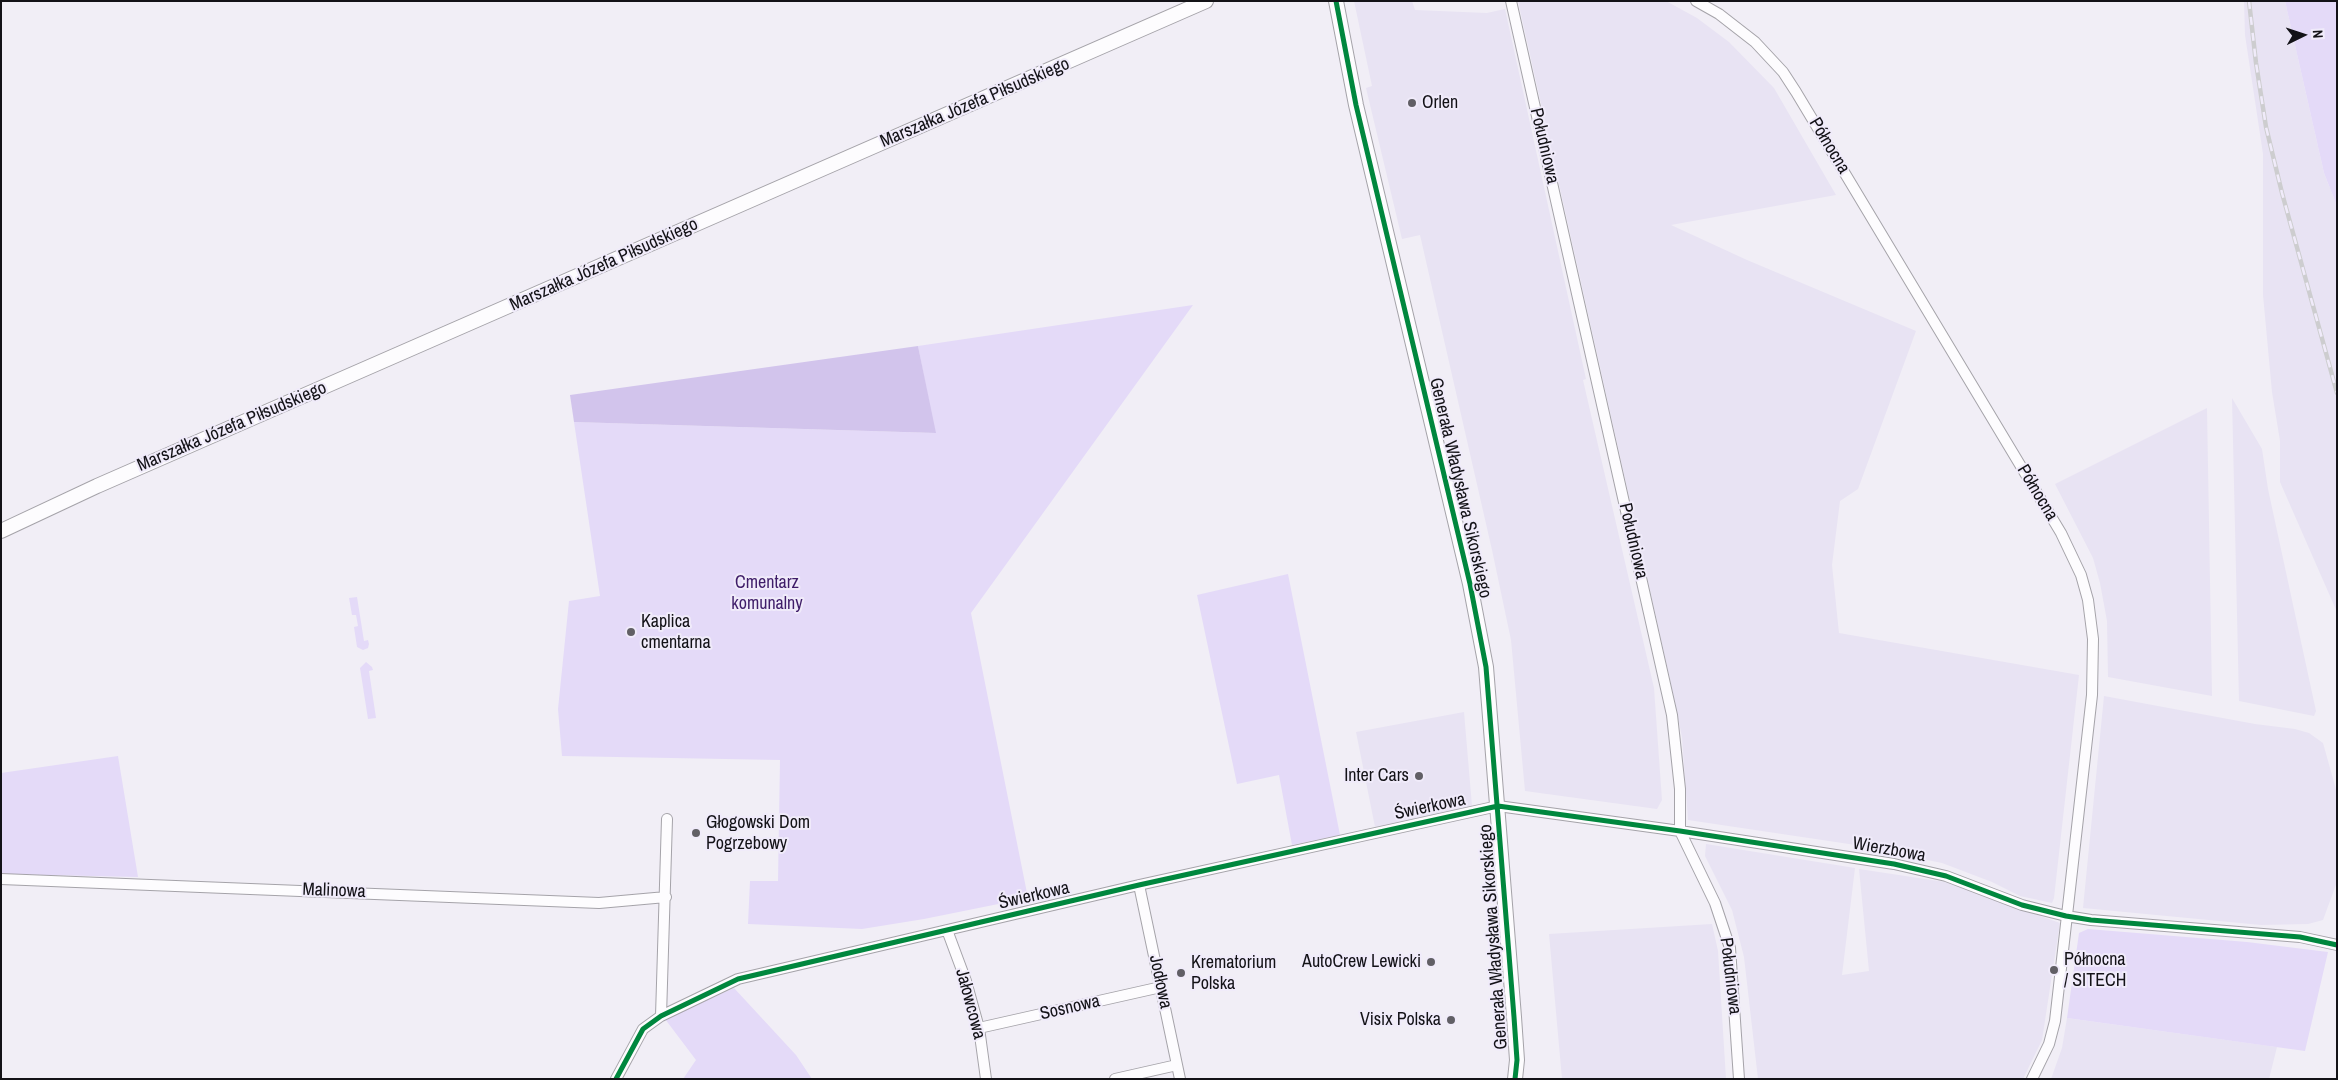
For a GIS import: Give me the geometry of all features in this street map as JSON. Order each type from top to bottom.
[{"type":"main road","name":"Marszałka Józefa Piłsudskiego","points":[[1,531],[97,486],[1206,1]]},
{"type":"main road","name":"Generała Władysława Sikorskiego","points":[[1336,1],[1356,106],[1470,584],[1486,667],[1516,1060],[1515,1079]]},
{"type":"street","name":"Południowa","points":[[1512,1],[1672,715],[1680,789],[1680,831],[1715,903],[1730,948],[1739,1079]]},
{"type":"street","name":"Północna","points":[[1696,1],[1719,14],[1755,42],[1783,72],[2061,534],[2081,575],[2091,616],[2094,665],[2055,1021],[2049,1044],[2032,1079]]},
{"type":"street","name":"Wierzbowa","points":[[1498,806],[1680,831],[1927,870],[2022,905],[2066,916],[2091,920],[2300,937],[2333,943]]},
{"type":"street","name":"Świerkowa","points":[[616,1079],[642,1029],[661,1016],[738,979],[1139,885],[1498,806]]},
{"type":"street","points":[[661,1016],[667,819]]},
{"type":"street","name":"Malinowa","points":[[1,879],[592,902],[666,897]]},
{"type":"street","name":"Jodłowa","points":[[1139,885],[1180,1079]]},
{"type":"street","name":"Jałowcowa","points":[[947,930],[966,981],[979,1028],[986,1079]]},
{"type":"street","name":"Sosnowa","points":[[979,1028],[1161,988]]},
{"type":"street","points":[[1115,1079],[1177,1065]]},
{"type":"shaded area","points":[[1354,1],[1412,1],[1415,10],[1487,13],[1505,9],[1586,379],[1583,380],[1654,688],[1662,800],[1657,809],[1525,791],[1511,640],[1492,550],[1420,235],[1402,239],[1366,88],[1372,86]]},
{"type":"shaded area","points":[[1518,1],[1666,1],[1697,18],[1729,42],[1774,88],[1836,195],[1671,225],[1747,260],[1916,331],[1858,489],[1840,501],[1832,565],[1839,633],[2079,675],[2052,903],[2020,896],[1992,882],[1942,863],[1849,844],[1688,820],[1682,737]]},
{"type":"shaded area","points":[[2244,1],[2285,1],[2324,173],[2337,206],[2337,612],[2280,482],[2280,441],[2272,392],[2263,295],[2263,154],[2245,35]]},
{"type":"shaded area","points":[[918,346],[936,433],[574,422],[570,395]]},
{"type":"shaded area","points":[[2232,398],[2262,449],[2268,489],[2316,711],[2314,716],[2239,701]]},
{"type":"shaded area","points":[[2207,408],[2212,696],[2108,677],[2107,621],[2100,583],[2093,558],[2055,484]]},
{"type":"shaded area","points":[[2104,696],[2255,724],[2295,729],[2309,733],[2323,743],[2337,793],[2337,882],[2323,920],[2308,924],[2261,925],[2083,908]]},
{"type":"shaded area","points":[[1464,712],[1472,806],[1375,827],[1356,732]]},
{"type":"shaded area","points":[[1706,844],[1855,868],[1842,975],[1869,971],[1859,869],[1945,882],[2060,923],[2042,1040],[2023,1079],[1758,1079],[1744,957],[1732,910],[1705,856]]},
{"type":"shaded area","points":[[1712,924],[1718,951],[1726,1079],[1562,1079],[1549,934]]},
{"type":"shaded area","points":[[2067,1018],[2277,1047],[2269,1079],[2051,1079],[2062,1048]]},
{"type":"green space","points":[[2285,1],[2337,1],[2337,206],[2324,173]]},
{"type":"green space","name":"Cmentarz komunalny","points":[[1193,305],[971,613],[1028,898],[924,919],[862,929],[748,924],[750,881],[778,881],[780,760],[562,756],[558,709],[569,601],[600,596],[574,422],[935,433],[918,346]]},
{"type":"green space","points":[[1288,574],[1340,835],[1292,845],[1279,775],[1237,784],[1197,595]]},
{"type":"green space","points":[[357,597],[364,641],[368,640],[369,644],[368,648],[363,650],[357,647],[354,627],[358,626],[356,615],[352,615],[349,598]]},
{"type":"green space","points":[[366,662],[373,670],[369,671],[376,718],[368,719],[360,668]]},
{"type":"green space","points":[[118,756],[138,877],[1,874],[1,773]]},
{"type":"green space","points":[[2088,929],[2247,942],[2328,952],[2305,1051],[2067,1018],[2079,933]]},
{"type":"green space","points":[[734,988],[796,1055],[812,1079],[683,1079],[696,1060],[665,1019]]},
{"type":"railway","points":[[2249,1],[2266,127],[2282,193],[2337,393]]},
{"type":"cycle path","points":[[1336,1],[1356,105],[1470,584],[1486,667],[1514,1017],[1517,1060],[1515,1079]]},
{"type":"cycle path","points":[[616,1079],[643,1029],[661,1016],[738,979],[1139,885],[1498,806],[1680,831],[1894,864],[1946,876],[2022,905],[2066,916],[2091,920],[2300,937],[2337,945]]},
{"type":"place","name":"Orlen","points":[[1412,103]]},
{"type":"place","name":"Kaplica cmentarna","points":[[631,632]]},
{"type":"place","name":"Inter Cars","points":[[1419,776]]},
{"type":"place","name":"Głogowski Dom Pogrzebowy","points":[[696,833]]},
{"type":"place","name":"AutoCrew Lewicki","points":[[1431,962]]},
{"type":"place","name":"Północna / SITECH","points":[[2054,970]]},
{"type":"place","name":"Krematorium Polska","points":[[1181,973]]},
{"type":"place","name":"Visix Polska","points":[[1451,1020]]}]
